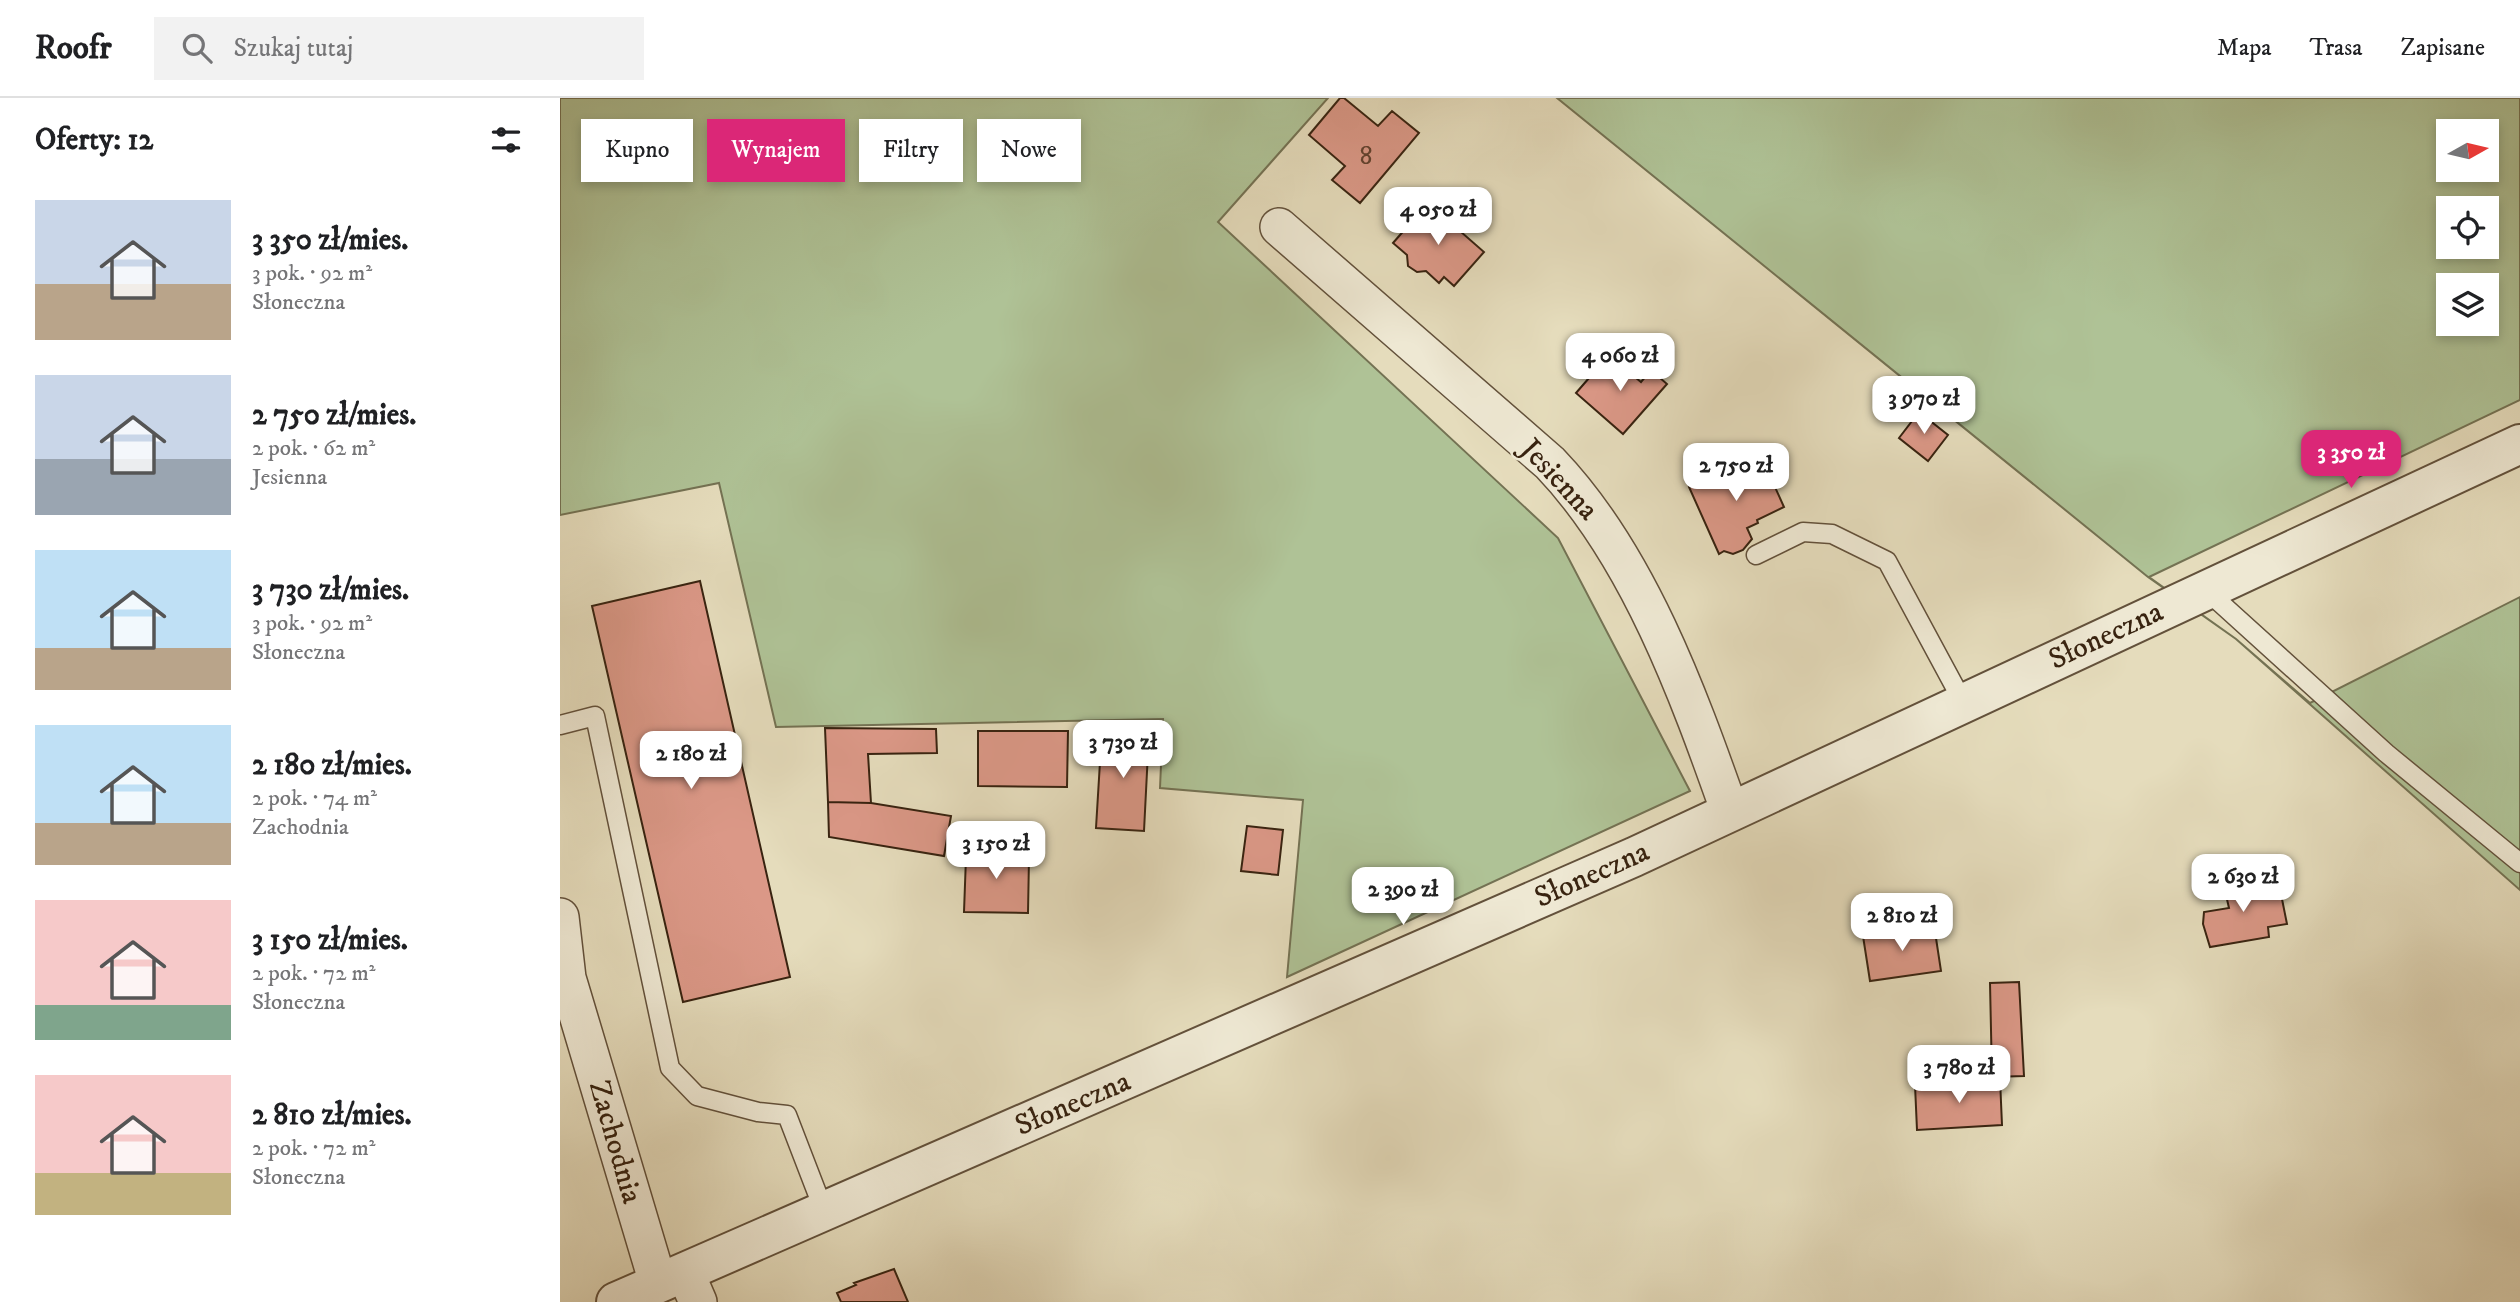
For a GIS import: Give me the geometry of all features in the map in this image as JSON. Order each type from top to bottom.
[{"type":"street","name":"Jesienna","points":[[1279,227],[1550,463],[1580,495],[1613,544],[1675,668],[1730,812]]},
{"type":"street","name":"Słoneczna","points":[[615,1302],[680,1286],[824,1211],[1324,995],[1730,812],[2520,444]]},
{"type":"street","name":"Zachodnia","points":[[560,917],[567,978],[680,1286]]},
{"type":"lane","points":[[1756,555],[1803,532],[1832,534],[1887,561],[1963,702]]},
{"type":"lane","points":[[2206,590],[2386,753],[2520,863]]},
{"type":"lane","points":[[560,724],[595,716],[670,1068],[698,1096],[758,1112],[787,1115],[824,1211]]},
{"type":"green space","points":[[560,98],[1328,98],[1218,222],[1558,538],[1690,791],[1287,977],[1303,800],[1160,788],[1163,719],[776,727],[719,483],[560,515]]},
{"type":"green space","points":[[1557,98],[2520,98],[2520,400],[2149,577],[2236,639],[2148,577]]},
{"type":"green space","points":[[2520,597],[2520,890],[2236,639],[2310,703]]},
{"type":"building","points":[[1340,98],[1344,98],[1378,126],[1392,111],[1419,133],[1360,203],[1332,180],[1345,166],[1309,135]]},
{"type":"building","points":[[1428,203],[1484,252],[1454,286],[1444,277],[1439,283],[1426,271],[1417,272],[1408,266],[1407,255],[1393,243]]},
{"type":"building","points":[[1609,355],[1641,382],[1651,370],[1667,384],[1623,434],[1576,393]]},
{"type":"building","points":[[1919,412],[1948,435],[1928,461],[1899,438]]},
{"type":"building","points":[[1760,454],[1784,507],[1747,528],[1752,539],[1743,550],[1733,554],[1724,551],[1719,554],[1689,487]]},
{"type":"building","points":[[700,581],[790,977],[683,1002],[592,606]]},
{"type":"building","points":[[825,728],[936,729],[937,753],[868,754],[871,803],[828,802]]},
{"type":"building","points":[[1102,729],[1149,732],[1144,831],[1096,828]]},
{"type":"building","points":[[978,731],[1068,731],[1067,787],[978,786]]},
{"type":"building","points":[[828,802],[871,803],[951,816],[944,856],[829,837]]},
{"type":"building","points":[[1247,826],[1283,830],[1278,875],[1241,871]]},
{"type":"building","points":[[984,835],[1004,835],[1004,858],[1029,858],[1028,913],[964,912],[966,857],[983,857]]},
{"type":"building","points":[[2227,875],[2234,879],[2235,884],[2248,882],[2251,894],[2280,889],[2287,924],[2268,927],[2269,937],[2210,947],[2203,924],[2204,912],[2229,908],[2226,895],[2215,892],[2213,883],[2218,876]]},
{"type":"building","points":[[1934,925],[1941,971],[1870,981],[1863,936]]},
{"type":"building","points":[[2019,982],[2024,1076],[1992,1077],[1990,983]]},
{"type":"building","points":[[2000,1079],[2002,1125],[1917,1130],[1915,1085]]},
{"type":"building","points":[[894,1269],[908,1302],[841,1302],[837,1293],[856,1285],[854,1283]]}]
